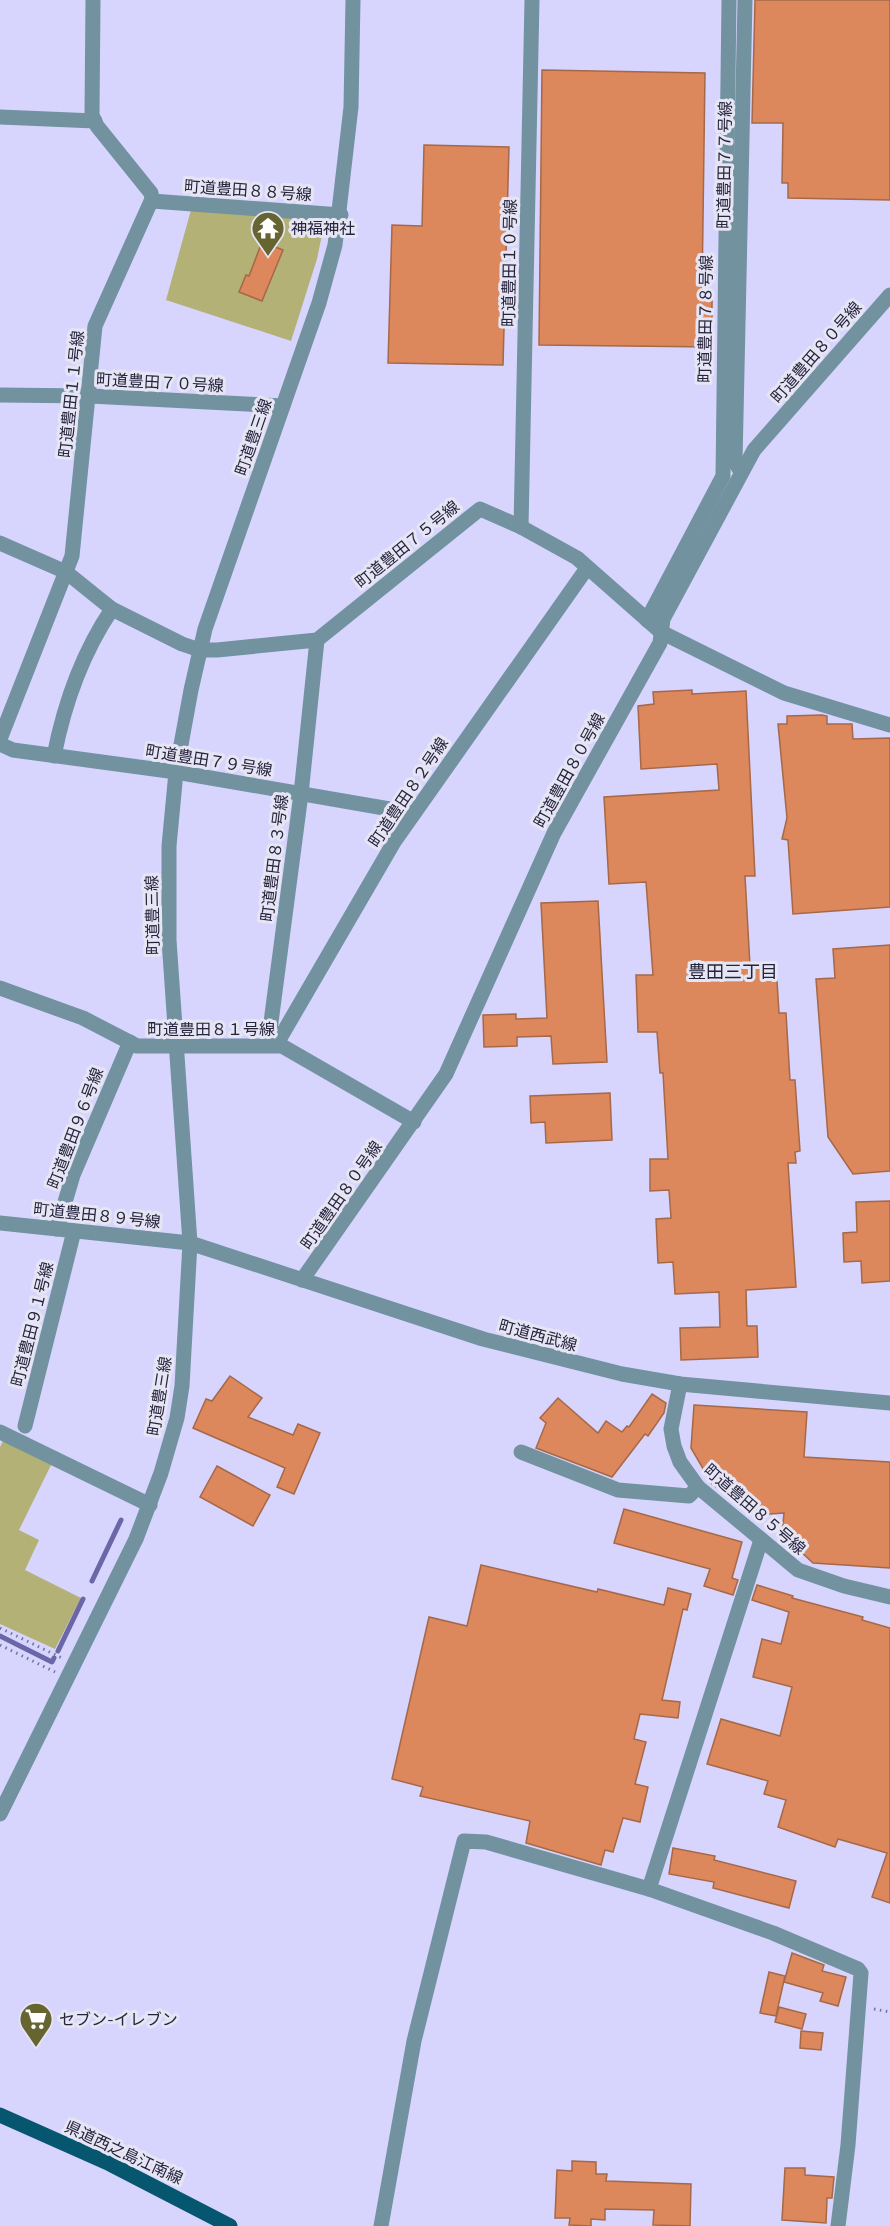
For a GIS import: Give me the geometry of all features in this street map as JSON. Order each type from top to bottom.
[{"type":"main road","name":"県道西之島江南線","points":[[0,2115],[110,2164],[230,2226]]},
{"type":"street","points":[[93,0],[91,109],[94,121],[151,193],[152,201]]},
{"type":"street","name":"町道豊三線","points":[[0,1814],[150,1505],[177,1418],[182,1386],[190,1243],[168,899],[176,772],[200,650],[324,285],[341,215],[351,107],[353,0]]},
{"type":"street","name":"町道豊田１０号線","points":[[521,527],[532,0]]},
{"type":"street","name":"町道豊田７８号線","points":[[647,620],[723,476],[729,0]]},
{"type":"street","name":"町道豊田７７号線","points":[[741,472],[735,462],[745,0]]},
{"type":"street","points":[[0,117],[94,121]]},
{"type":"street","name":"町道豊田８８号線","points":[[152,201],[341,215]]},
{"type":"street","name":"町道豊田１１号線","points":[[0,739],[72,556],[97,320],[152,201]]},
{"type":"street","name":"町道豊田８０号線","points":[[302,1280],[414,1122],[453,1062],[554,833],[660,643],[663,619],[754,450],[890,295]]},
{"type":"street","name":"町道豊田７０号線","points":[[0,395],[90,396],[282,406]]},
{"type":"street","name":"町道豊田７５号線","points":[[317,640],[480,509],[521,527],[577,558],[661,632],[784,693],[890,725]]},
{"type":"street","points":[[0,543],[66,572],[112,609],[200,650],[317,640]]},
{"type":"street","name":"町道豊田８２号線","points":[[272,1045],[394,842],[587,568]]},
{"type":"street","points":[[54,756],[60,726],[76,681],[112,609]]},
{"type":"street","name":"町道豊田８３号線","points":[[272,1045],[317,640]]},
{"type":"street","name":"町道豊田７９号線","points":[[0,744],[13,750],[176,772],[407,813],[412,816]]},
{"type":"street","name":"町道豊田８１号線","points":[[0,988],[83,1018],[137,1046],[177,1048],[282,1046],[414,1122]]},
{"type":"street","name":"町道豊田９６号線","points":[[57,1229],[73,1175],[130,1042]]},
{"type":"street","name":"町道豊田８９号線","points":[[0,1223],[190,1243]]},
{"type":"street","name":"町道豊田９１号線","points":[[25,1426],[74,1231]]},
{"type":"street","name":"町道西武線","points":[[190,1243],[483,1339],[571,1363],[680,1384],[890,1403]]},
{"type":"street","name":"町道豊田８５号線","points":[[680,1384],[671,1429],[680,1462],[698,1487],[798,1570],[844,1586],[890,1597]]},
{"type":"street","points":[[0,1431],[150,1505]]},
{"type":"street","points":[[521,1452],[618,1490],[689,1496],[698,1487]]},
{"type":"street","points":[[649,1889],[761,1540]]},
{"type":"street","points":[[0,1778],[14,1785]]},
{"type":"street","points":[[381,2226],[414,2041],[464,1840],[486,1842],[649,1889],[773,1933],[858,1969],[861,1973],[848,2145],[838,2226]]},
{"type":"path","points":[[0,1628],[74,1664]]},
{"type":"path","points":[[0,1645],[67,1678]]},
{"type":"shaded area","points":[[191,210],[319,219],[324,225],[317,259],[291,341],[166,300]]},
{"type":"shaded area","points":[[4,1439],[52,1463],[19,1530],[39,1540],[25,1570],[81,1598],[55,1649],[0,1624],[0,1447]]},
{"type":"building","points":[[755,0],[890,0],[890,200],[788,198],[788,183],[782,183],[783,123],[752,123]]},
{"type":"building","points":[[542,70],[705,73],[702,293],[712,293],[712,347],[539,345]]},
{"type":"building","points":[[424,145],[509,147],[503,365],[388,363],[392,225],[422,226]]},
{"type":"building","points":[[262,242],[283,250],[262,301],[239,292],[246,275],[249,276]]},
{"type":"building","points":[[692,690],[692,694],[746,691],[755,876],[745,876],[750,966],[776,965],[779,1013],[786,1013],[790,1080],[795,1080],[800,1151],[795,1152],[796,1163],[788,1163],[796,1287],[746,1290],[747,1326],[757,1326],[758,1357],[681,1360],[680,1328],[720,1327],[719,1292],[675,1294],[673,1262],[658,1263],[656,1219],[671,1218],[669,1190],[650,1191],[650,1159],[668,1159],[663,1073],[660,1073],[657,1032],[638,1032],[636,975],[653,975],[646,882],[609,884],[604,797],[719,790],[717,764],[641,769],[638,706],[654,704],[653,692]]},
{"type":"building","points":[[787,716],[827,716],[827,724],[852,724],[853,739],[890,738],[890,907],[793,914],[788,840],[782,839],[787,818],[778,724],[787,724]]},
{"type":"building","points":[[598,901],[607,1062],[553,1064],[551,1036],[517,1037],[517,1046],[484,1047],[483,1015],[516,1014],[516,1019],[547,1018],[541,903]]},
{"type":"building","points":[[890,945],[890,1171],[853,1174],[828,1137],[816,979],[835,978],[833,949]]},
{"type":"building","points":[[610,1093],[612,1140],[546,1143],[545,1122],[531,1123],[530,1096]]},
{"type":"building","points":[[890,1201],[890,1281],[862,1283],[861,1261],[844,1262],[843,1233],[857,1232],[856,1202]]},
{"type":"building","points":[[230,1376],[262,1398],[248,1417],[293,1435],[298,1424],[320,1433],[294,1494],[277,1487],[285,1468],[193,1428],[206,1399],[212,1401]]},
{"type":"building","points":[[652,1394],[666,1403],[664,1413],[648,1436],[645,1434],[612,1477],[536,1448],[546,1423],[540,1418],[558,1398],[598,1433],[606,1421],[622,1432],[627,1426],[629,1427]]},
{"type":"building","points":[[694,1405],[807,1412],[804,1457],[890,1462],[890,1568],[813,1563],[782,1534],[784,1513],[755,1515],[712,1484],[691,1448]]},
{"type":"building","points":[[217,1466],[270,1495],[253,1526],[200,1497]]},
{"type":"building","points":[[624,1509],[742,1542],[732,1578],[738,1580],[733,1595],[704,1586],[710,1569],[614,1543]]},
{"type":"building","points":[[481,1565],[664,1605],[668,1588],[691,1594],[687,1610],[683,1609],[662,1700],[680,1702],[678,1718],[640,1714],[634,1739],[646,1742],[635,1784],[648,1787],[640,1822],[623,1818],[613,1852],[605,1850],[601,1865],[526,1843],[530,1821],[420,1796],[423,1787],[392,1779],[429,1617],[467,1626]]},
{"type":"building","points":[[757,1585],[793,1596],[792,1598],[863,1617],[862,1620],[890,1628],[890,1903],[872,1897],[887,1853],[838,1839],[835,1847],[778,1827],[786,1800],[764,1794],[768,1781],[707,1764],[721,1719],[780,1736],[792,1687],[753,1677],[762,1639],[781,1644],[789,1612],[752,1600]]},
{"type":"building","points":[[673,1848],[715,1856],[714,1860],[796,1881],[789,1908],[713,1888],[714,1882],[669,1874]]},
{"type":"building","points":[[792,1953],[824,1965],[822,1971],[846,1977],[838,2006],[820,2001],[823,1993],[784,1982]]},
{"type":"building","points":[[769,1972],[785,1976],[776,2016],[760,2013]]},
{"type":"building","points":[[779,2007],[806,2014],[802,2029],[775,2022]]},
{"type":"building","points":[[801,2031],[823,2033],[821,2050],[800,2048]]},
{"type":"building","points":[[572,2161],[596,2162],[596,2174],[607,2174],[606,2181],[691,2184],[690,2226],[653,2225],[654,2210],[605,2209],[605,2220],[591,2219],[591,2226],[569,2225],[570,2218],[555,2218],[557,2170],[572,2171]]},
{"type":"building","points":[[785,2168],[805,2168],[805,2175],[834,2177],[832,2198],[827,2198],[826,2223],[782,2220]]},
{"type":"waterway","points":[[92,1581],[121,1520]]},
{"type":"waterway","points":[[58,1651],[83,1599]]},
{"type":"waterway","points":[[0,1636],[52,1662],[54,1658]]},
{"type":"place","name":"神福神社","points":[[268,257]]},
{"type":"place","name":"セブン-イレブン","points":[[36,2048]]},
{"type":"district","name":"豊田三丁目","points":[[733,971]]}]
